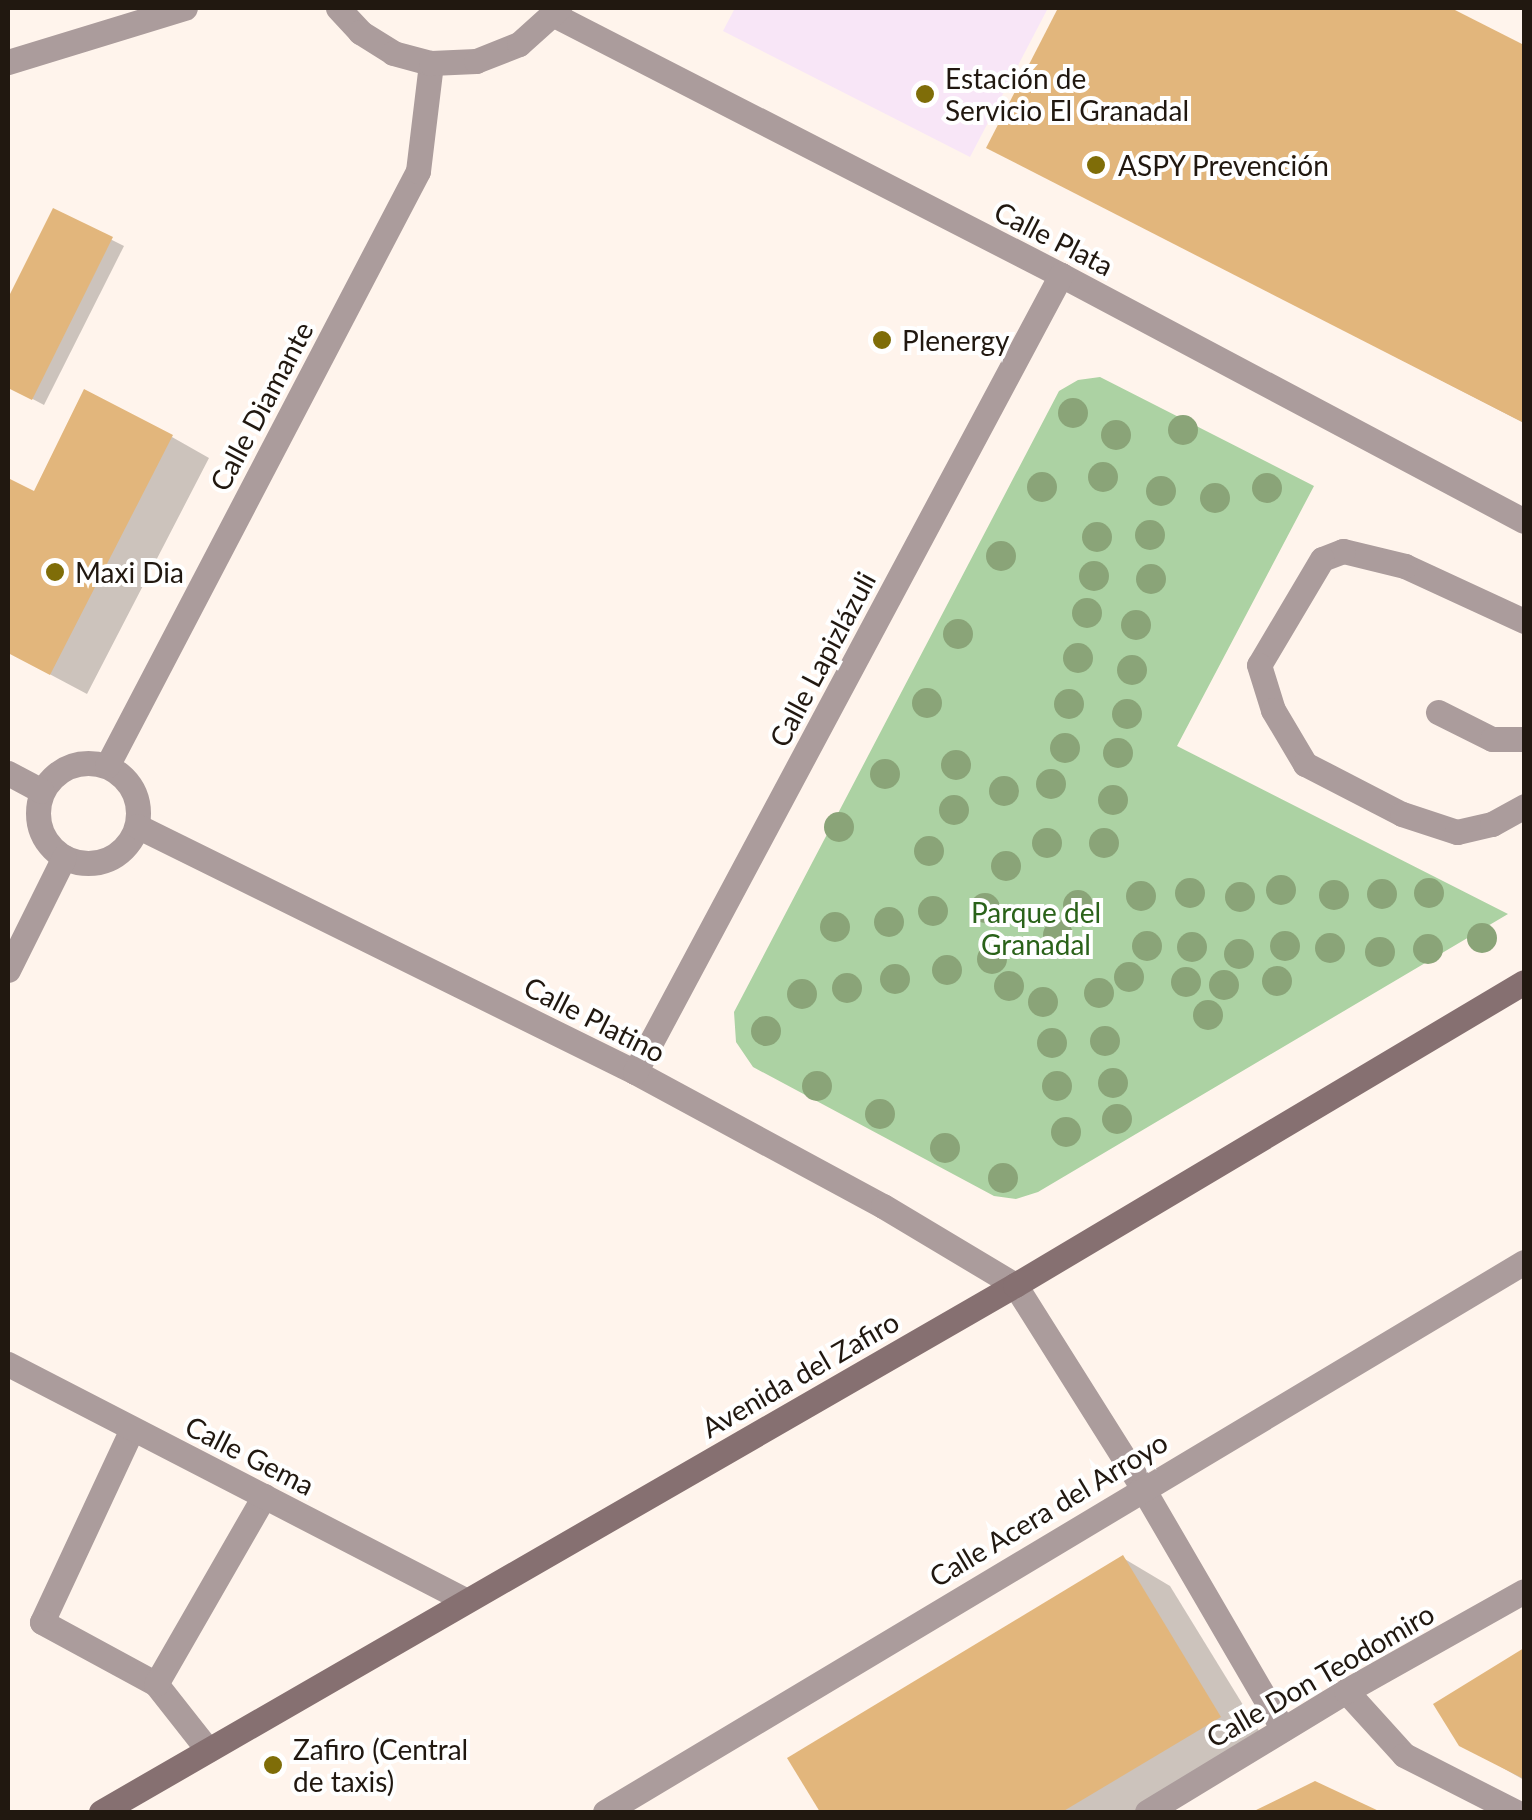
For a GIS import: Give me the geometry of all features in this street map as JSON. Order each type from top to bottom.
[{"type":"main road","name":"Avenida del Zafiro","points":[[101,1812],[1015,1285],[1524,982]]},
{"type":"street","points":[[8,62],[185,8]]},
{"type":"street","points":[[338,8],[360,32],[393,53],[431,63],[476,61],[491,56],[519,44],[556,11]]},
{"type":"street","name":"Calle Plata","points":[[556,11],[1524,521]]},
{"type":"street","name":"Calle Diamante","points":[[107,766],[418,171],[431,63]]},
{"type":"street","name":"Calle Lapizlázuli","points":[[635,1072],[1062,275]]},
{"type":"street","points":[[1524,621],[1406,566],[1344,551],[1322,558],[1259,665],[1273,710],[1305,764],[1402,814],[1458,832],[1492,824],[1524,806]]},
{"type":"street","points":[[1438,712],[1492,739],[1524,739]]},
{"type":"street","points":[[76,764],[107,766],[130,784],[140,811],[137,826],[122,852],[108,860],[93,864],[64,857],[51,848],[38,821],[42,791],[51,778],[76,764]]},
{"type":"street","points":[[8,773],[42,791]]},
{"type":"street","name":"Calle Platino","points":[[137,826],[635,1072],[884,1206],[1015,1285]]},
{"type":"street","points":[[8,970],[64,857]]},
{"type":"street","name":"Calle Acera del Arroyo","points":[[605,1812],[1142,1487],[1524,1262]]},
{"type":"street","points":[[1015,1285],[1142,1487],[1283,1729]]},
{"type":"street","name":"Calle Gema","points":[[8,1364],[465,1600]]},
{"type":"street","points":[[132,1429],[42,1622],[156,1684],[208,1750]]},
{"type":"street","points":[[156,1684],[264,1496]]},
{"type":"street","name":"Calle Don Teodomiro","points":[[1147,1812],[1346,1691],[1524,1591]]},
{"type":"street","points":[[1346,1691],[1404,1755],[1516,1812]]},
{"type":"shaded area","name":"Estación de Servicio El Granadal","points":[[735,8],[1048,8],[970,157],[723,31]]},
{"type":"green space","name":"Parque del Granadal","points":[[1100,377],[1314,486],[1177,746],[1508,914],[1038,1192],[1016,1199],[994,1196],[753,1067],[736,1042],[734,1012],[1059,391],[1078,380]]},
{"type":"building","points":[[1058,8],[1451,8],[1524,45],[1524,423],[986,148]]},
{"type":"building","points":[[53,208],[113,237],[32,400],[8,388],[8,298]]},
{"type":"building","name":"Maxi Dia","points":[[84,389],[173,435],[50,675],[8,653],[8,478],[34,491]]},
{"type":"building","points":[[1123,1555],[1221,1717],[1062,1812],[820,1812],[787,1758]]},
{"type":"building","points":[[1524,1648],[1524,1779],[1459,1746],[1433,1704]]},
{"type":"building","points":[[1315,1781],[1381,1812],[1252,1812]]},
{"type":"place","name":"Estación de Servicio El Granadal","points":[[925,94]]},
{"type":"place","name":"ASPY Prevención","points":[[1096,165]]},
{"type":"place","name":"Plenergy","points":[[882,340]]},
{"type":"place","name":"Maxi Dia","points":[[55,572]]},
{"type":"place","name":"Zafiro (Central de taxis)","points":[[273,1765]]}]
